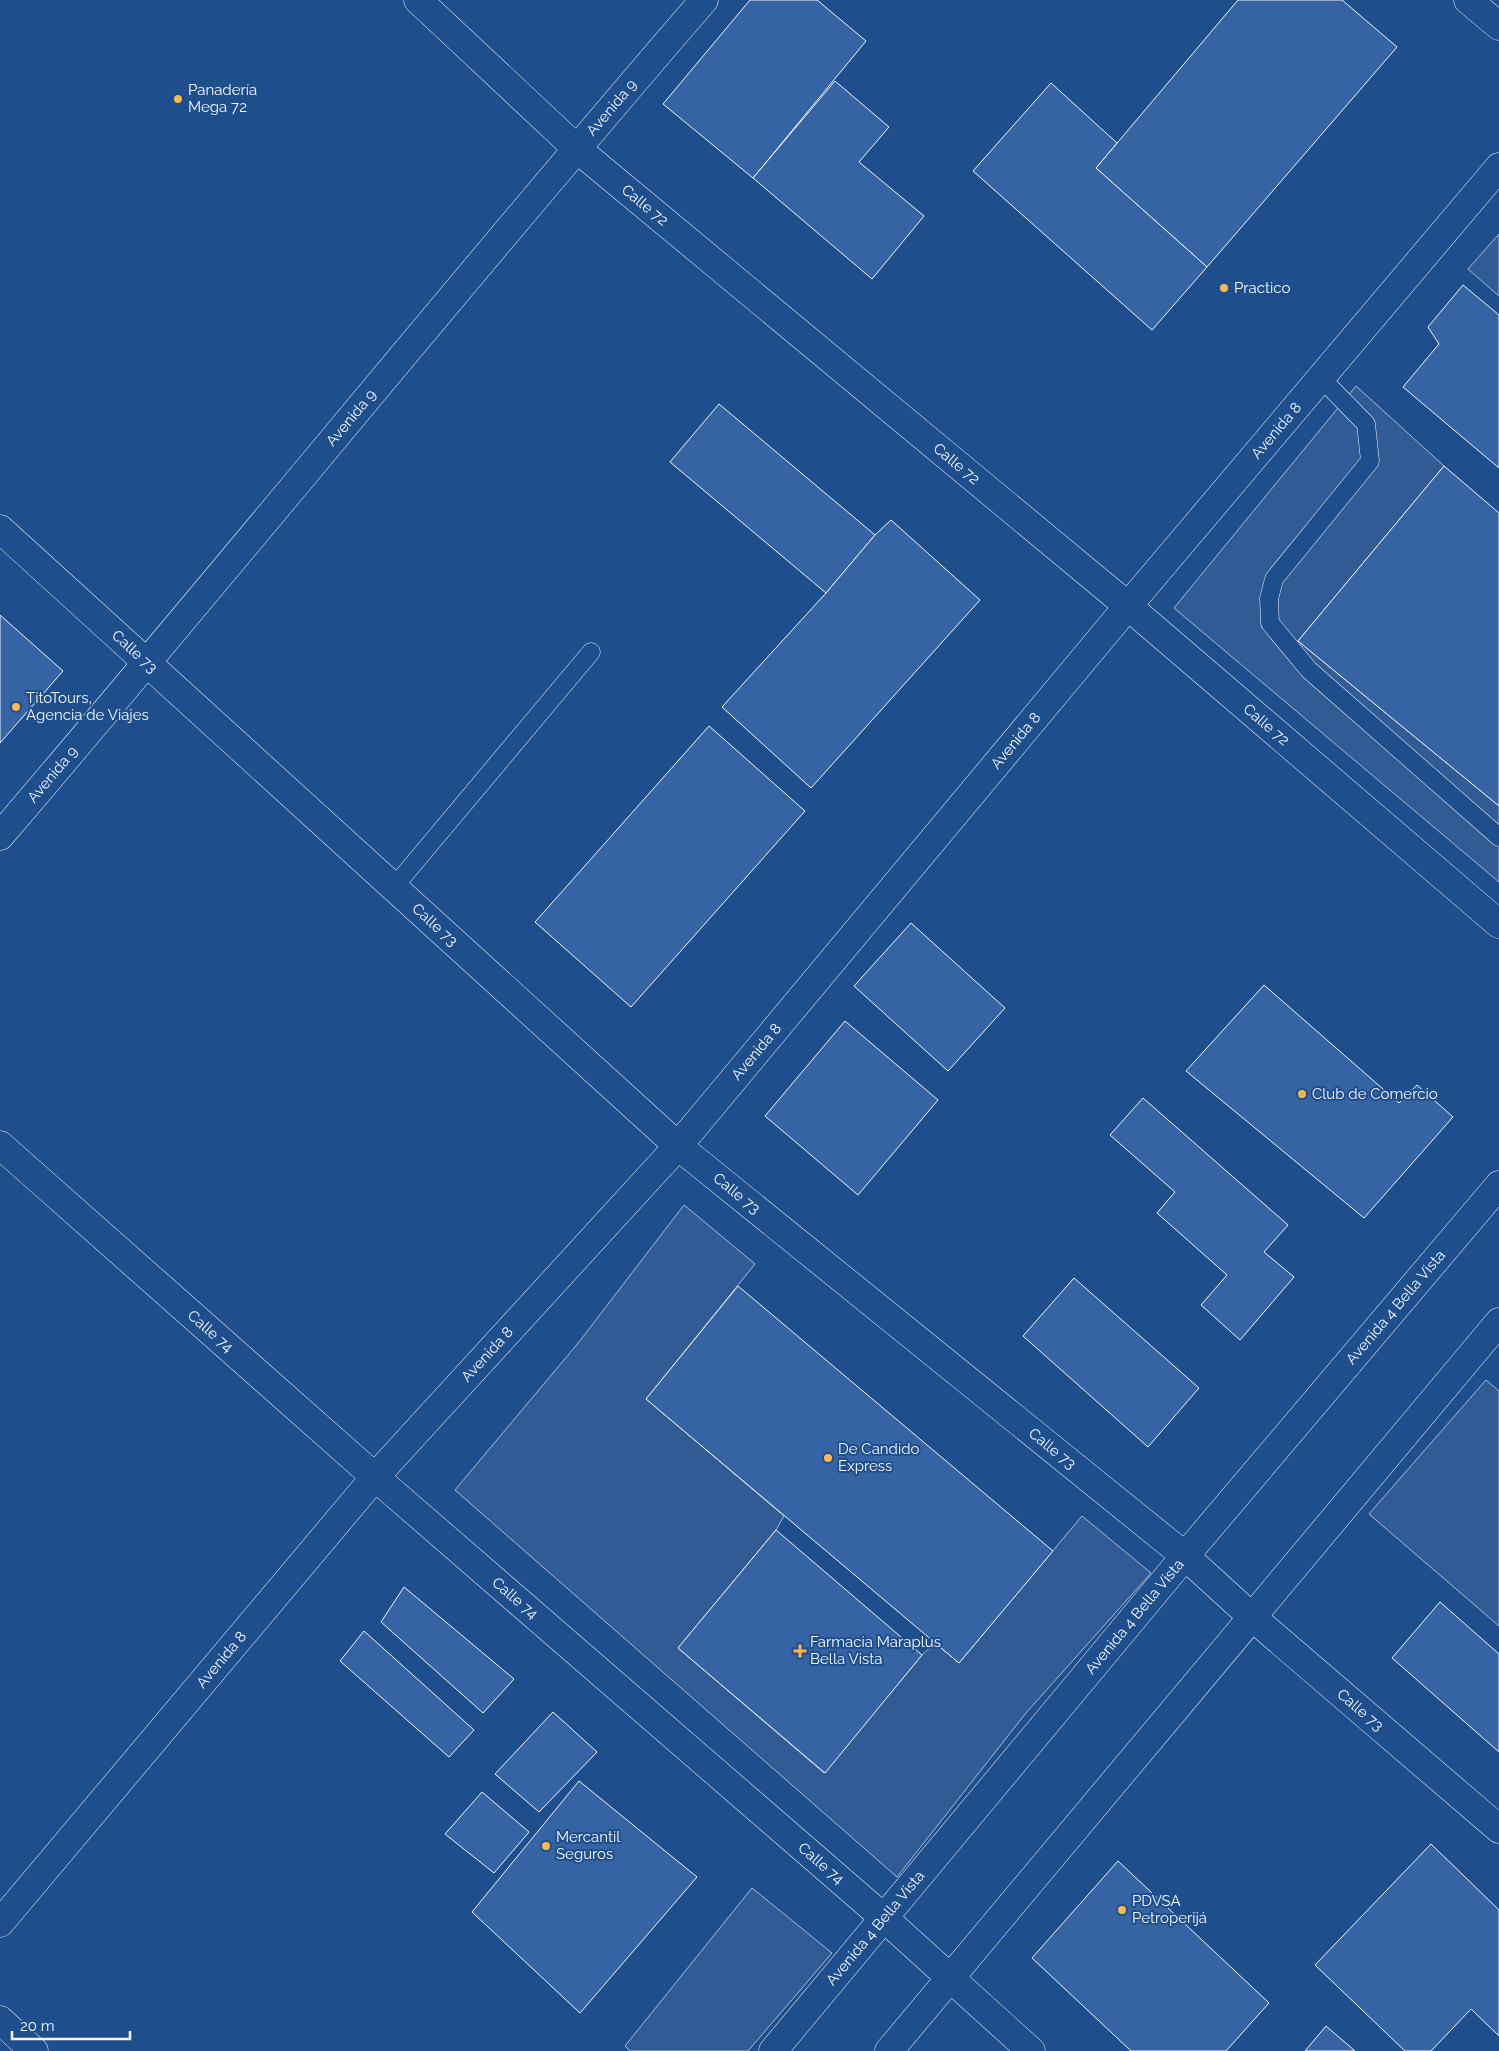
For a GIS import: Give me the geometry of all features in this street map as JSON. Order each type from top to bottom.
[{"type":"street","name":"Calle 72","points":[[418,0],[576,148],[1128,606],[1499,924]]},
{"type":"street","name":"Avenida 9","points":[[0,836],[148,663],[576,148],[704,0]]},
{"type":"street","points":[[1468,0],[1499,26]]},
{"type":"street","name":"Avenida 8","points":[[0,1923],[375,1478],[678,1146],[1128,606],[1499,167]]},
{"type":"street","name":"Calle 73","points":[[0,529],[678,1146],[1185,1556],[1252,1618],[1499,1829]]},
{"type":"street","name":"Calle 74","points":[[0,1145],[375,1478],[884,1918],[949,1979],[1031,2051]]},
{"type":"street","name":"Avenida 4 Bella Vista","points":[[773,2051],[1185,1556],[1499,1185]]},
{"type":"street","points":[[889,2051],[1499,1322]]},
{"type":"street","points":[[0,2020],[34,2051]]},
{"type":"lane","points":[[1321,378],[1366,424],[1370,461],[1274,580],[1269,599],[1270,624],[1309,670],[1499,837]]},
{"type":"lane","points":[[394,887],[591,652]]},
{"type":"shaded area","points":[[1499,234],[1499,296],[1468,269]]},
{"type":"shaded area","points":[[1356,386],[1444,466],[1298,641],[1499,806],[1499,882],[1174,608]]},
{"type":"shaded area","points":[[684,1205],[755,1264],[646,1399],[784,1516],[776,1530],[678,1648],[824,1773],[922,1655],[935,1643],[959,1663],[1082,1516],[1151,1573],[1026,1713],[897,1877],[455,1490],[579,1342]]},
{"type":"shaded area","points":[[1486,1380],[1499,1391],[1499,1626],[1369,1514]]},
{"type":"shaded area","points":[[752,1888],[832,1953],[748,2051],[630,2051],[625,2046]]},
{"type":"building","points":[[750,0],[817,0],[866,41],[753,178],[663,104]]},
{"type":"building","points":[[1238,0],[1342,0],[1397,47],[1207,267],[1096,168]]},
{"type":"building","points":[[835,81],[889,127],[859,162],[924,216],[872,279],[753,178]]},
{"type":"building","points":[[1051,83],[1117,143],[1096,168],[1207,267],[1152,330],[973,171]]},
{"type":"building","points":[[1463,285],[1499,315],[1499,468],[1403,387],[1439,344],[1428,327]]},
{"type":"building","points":[[719,404],[875,535],[826,593],[670,462]]},
{"type":"building","points":[[1444,466],[1499,513],[1499,806],[1298,641]]},
{"type":"building","points":[[891,520],[980,600],[811,788],[722,707],[826,593],[875,535]]},
{"type":"building","name":"TitoTours, Agencia de Viajes","points":[[0,615],[63,671],[0,743]]},
{"type":"building","points":[[709,726],[805,811],[631,1007],[535,922]]},
{"type":"building","points":[[911,923],[1005,1008],[948,1071],[854,986]]},
{"type":"building","name":"Club de Comercio","points":[[1264,985],[1399,1103],[1417,1085],[1453,1117],[1364,1218],[1186,1071]]},
{"type":"building","points":[[845,1021],[938,1100],[858,1195],[765,1116]]},
{"type":"building","points":[[1143,1098],[1288,1225],[1264,1252],[1294,1277],[1240,1340],[1201,1305],[1227,1275],[1157,1213],[1175,1192],[1110,1135]]},
{"type":"building","points":[[1074,1278],[1199,1388],[1148,1447],[1023,1336]]},
{"type":"building","name":"De Candido Express","points":[[738,1286],[1053,1551],[959,1663],[646,1399]]},
{"type":"building","name":"Farmacia Maraplus Bella Vista","points":[[776,1530],[922,1655],[825,1773],[678,1648]]},
{"type":"building","points":[[404,1587],[514,1679],[483,1713],[381,1622]]},
{"type":"building","points":[[1440,1602],[1499,1654],[1499,1752],[1392,1658]]},
{"type":"building","points":[[364,1631],[474,1730],[449,1757],[340,1661]]},
{"type":"building","points":[[553,1712],[597,1752],[539,1812],[495,1774]]},
{"type":"building","points":[[579,1781],[697,1877],[580,2013],[472,1912]]},
{"type":"building","points":[[482,1792],[529,1832],[494,1873],[445,1834]]},
{"type":"building","points":[[1431,1844],[1499,1910],[1499,2036],[1471,2009],[1431,2051],[1405,2051],[1315,1965]]},
{"type":"building","name":"PDVSA Petroperijá","points":[[1118,1861],[1269,2003],[1226,2051],[1131,2051],[1032,1958]]},
{"type":"building","points":[[1326,2026],[1355,2051],[1305,2051]]},
{"type":"place","name":"Panadería Mega 72","points":[[178,99]]},
{"type":"place","name":"Practico","points":[[1224,288]]},
{"type":"place","name":"TitoTours, Agencia de Viajes","points":[[16,707]]},
{"type":"place","name":"Club de Comercio","points":[[1302,1094]]},
{"type":"place","name":"De Candido Express","points":[[828,1458]]},
{"type":"place","name":"Farmacia Maraplus Bella Vista","points":[[800,1651]]},
{"type":"place","name":"Mercantil Seguros","points":[[546,1846]]},
{"type":"place","name":"PDVSA Petroperijá","points":[[1122,1910]]}]
